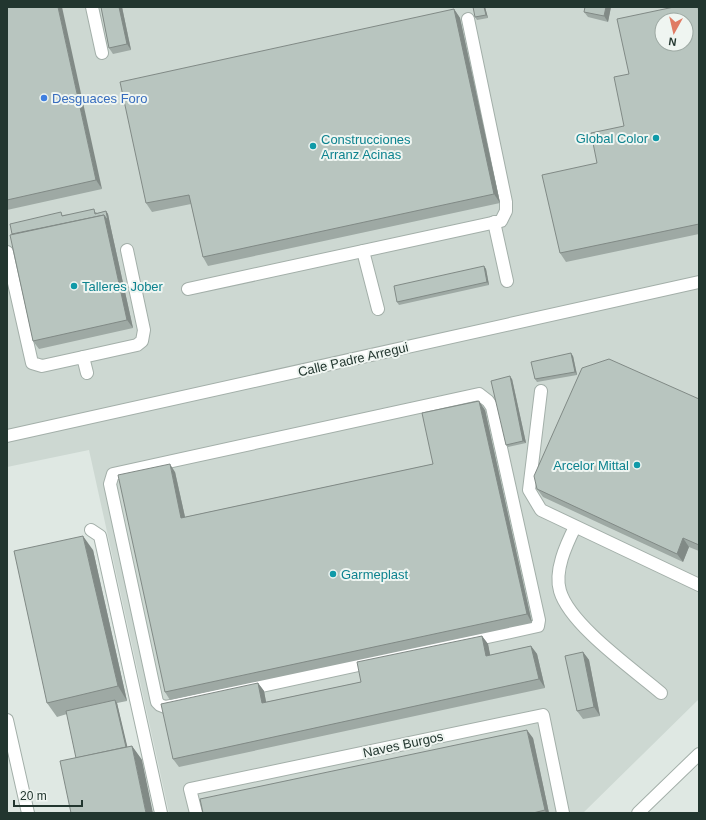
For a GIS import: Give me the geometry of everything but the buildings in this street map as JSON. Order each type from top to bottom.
[{"type":"street","points":[[92,7],[102,53]]},
{"type":"street","points":[[188,289],[501,221],[506,211],[506,202],[468,19]]},
{"type":"street","points":[[494,222],[507,281]]},
{"type":"street","points":[[7,252],[32,363],[36,366],[42,366],[137,345],[142,341],[144,337],[144,330],[127,250]]},
{"type":"street","points":[[363,251],[378,309]]},
{"type":"street","name":"Calle Padre Arregui","points":[[7,436],[699,282]]},
{"type":"street","points":[[83,357],[87,373]]},
{"type":"street","points":[[541,391],[529,490],[540,510],[699,585]]},
{"type":"street","points":[[479,394],[488,401],[492,407],[540,620],[538,626],[173,705],[160,705],[157,702],[110,484],[113,474],[479,394]]},
{"type":"street","points":[[575,527],[564,549],[560,568],[560,590],[566,606],[579,622],[661,693]]},
{"type":"street","points":[[91,530],[100,536],[161,813]]},
{"type":"street","name":"Naves Burgos","points":[[196,813],[190,789],[543,715],[563,813]]},
{"type":"street","points":[[7,720],[28,813]]},
{"type":"street","points":[[638,813],[699,754]]},
{"type":"shaded area","points":[[7,7],[699,7],[699,699],[583,813],[169,813],[89,450],[7,467]]},
{"type":"place","name":"Desguaces Foro","points":[[44,98]]},
{"type":"place","name":"Global Color","points":[[656,138]]},
{"type":"place","name":"Construcciones Arranz Acinas","points":[[313,146]]},
{"type":"place","name":"Talleres Jober","points":[[74,286]]},
{"type":"place","name":"Arcelor Mittal","points":[[637,465]]},
{"type":"place","name":"Garmeplast","points":[[333,574]]}]
